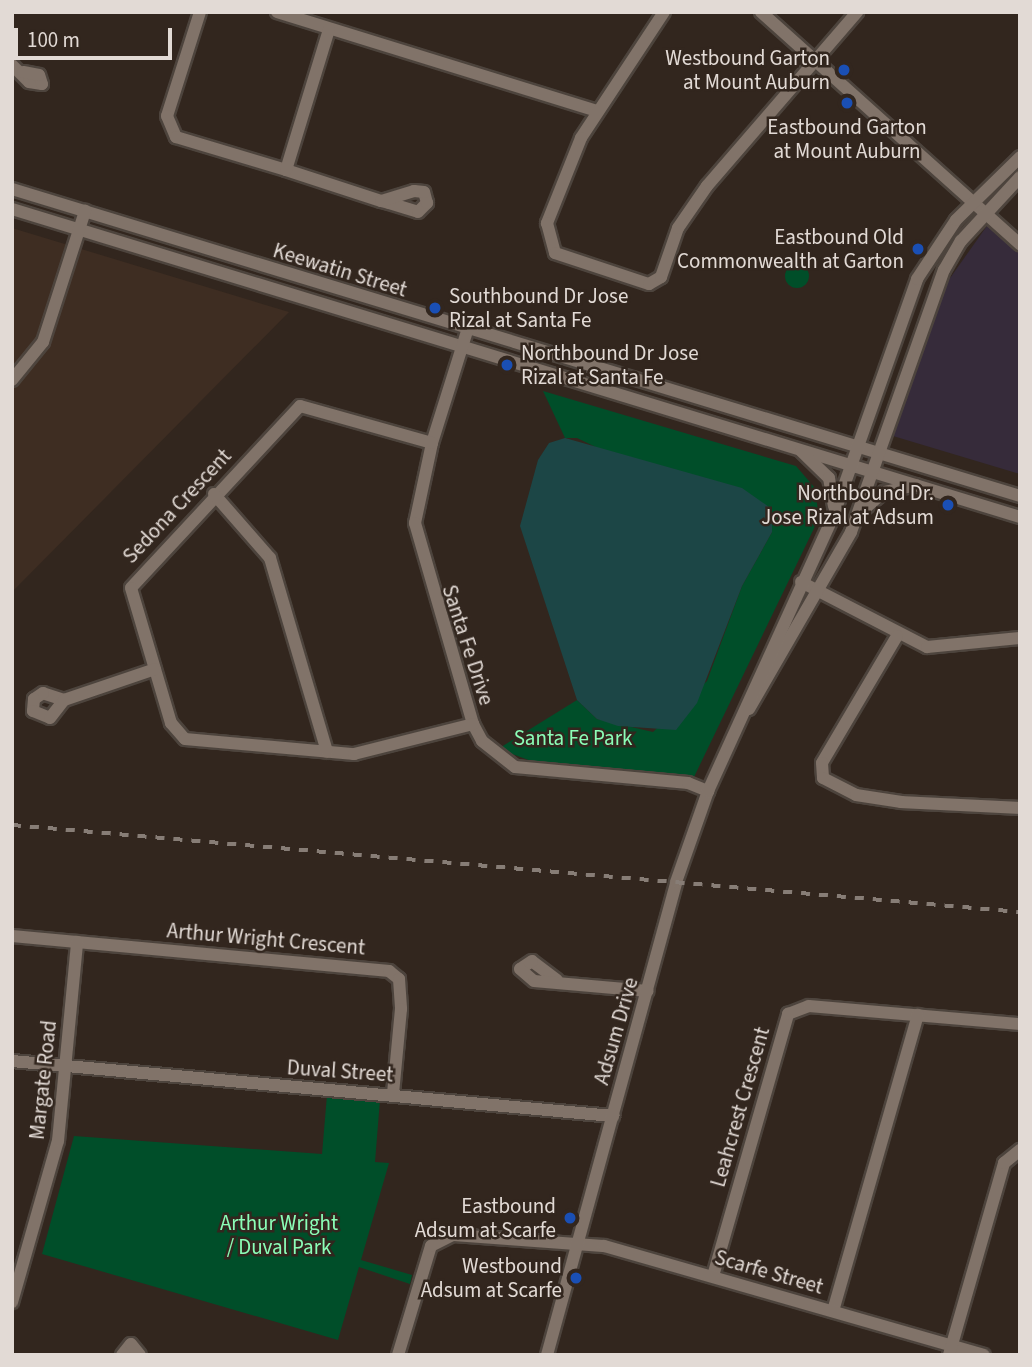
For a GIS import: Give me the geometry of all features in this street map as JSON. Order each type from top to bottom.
[{"type":"street","points":[[200,12],[169,126],[176,137],[381,201]]},
{"type":"street","points":[[277,12],[597,111]]},
{"type":"street","points":[[664,12],[650,42],[597,111],[568,164],[547,223],[548,240],[555,253],[649,284],[661,277],[678,228],[707,186],[857,12]]},
{"type":"street","points":[[761,12],[819,59],[1020,243]]},
{"type":"street","points":[[286,170],[329,29]]},
{"type":"street","name":"Adsum Drive","points":[[547,1355],[575,1245],[708,792],[834,514],[859,448],[903,308],[974,201],[1020,157]]},
{"type":"street","name":"Adsum Drive","points":[[739,724],[821,592],[855,520],[880,455],[930,298],[985,212],[1020,177]]},
{"type":"street","name":"Keewatin Street","points":[[12,189],[1020,496]]},
{"type":"street","name":"Keewatin Street","points":[[12,209],[1020,517]]},
{"type":"street","points":[[12,380],[43,342],[85,211]]},
{"type":"street","name":"Santa Fe Drive","points":[[468,328],[432,443],[415,523],[472,724],[488,747],[515,767],[688,783],[708,792]]},
{"type":"street","name":"Sedona Crescent","points":[[432,443],[300,406],[214,494],[131,588],[171,723],[185,739],[327,752],[378,751],[472,724]]},
{"type":"street","points":[[795,447],[829,478],[834,514]]},
{"type":"street","points":[[855,520],[884,492],[919,485]]},
{"type":"street","points":[[214,494],[270,558],[327,752]]},
{"type":"street","points":[[802,582],[897,636],[942,648],[1020,638]]},
{"type":"street","points":[[897,636],[822,764],[823,778],[837,789],[901,802],[1020,808]]},
{"type":"street","points":[[64,700],[155,669]]},
{"type":"street","name":"Arthur Wright Crescent","points":[[12,936],[389,971],[399,979],[401,1009],[393,1094]]},
{"type":"street","name":"Margate Road","points":[[12,1302],[58,1141],[77,942]]},
{"type":"street","points":[[557,980],[648,991]]},
{"type":"street","name":"Leahcrest Crescent","points":[[713,1276],[788,1014],[809,1006],[1020,1024]]},
{"type":"street","points":[[833,1311],[918,1015]]},
{"type":"street","points":[[12,1062],[65,1067]]},
{"type":"street","name":"Duval Street","points":[[65,1067],[393,1094],[612,1116]]},
{"type":"street","points":[[985,1355],[950,1350],[1004,1163],[1020,1150]]},
{"type":"street","name":"Scarfe Street","points":[[398,1355],[426,1260],[440,1237],[604,1246],[833,1311],[950,1350]]},
{"type":"street","points":[[122,1355],[131,1344],[140,1355]]},
{"type":"shaded area","points":[[989,223],[1020,251],[1020,474],[893,436],[943,288]]},
{"type":"shaded area","points":[[12,228],[289,312],[12,592]]},
{"type":"green space","points":[[797,264],[806,267],[809,276],[806,285],[797,288],[788,285],[785,276],[788,267]]},
{"type":"green space","name":"Santa Fe Park","points":[[543,391],[796,466],[815,488],[819,518],[694,777],[545,766],[498,749],[577,700],[597,719],[653,732],[707,681],[742,586],[772,532],[577,438],[565,438]]},
{"type":"green space","name":"Arthur Wright / Duval Park","points":[[327,1095],[380,1100],[375,1162],[389,1163],[361,1260],[412,1275],[410,1284],[359,1267],[338,1340],[42,1254],[74,1136],[322,1154]]},
{"type":"water","points":[[565,438],[742,488],[772,509],[772,532],[742,586],[697,703],[676,730],[618,726],[597,719],[577,700],[520,526],[538,460],[549,443]]},
{"type":"railway","points":[[12,825],[1020,912]]},
{"type":"place","name":"Westbound Garton at Mount Auburn","points":[[844,70]]},
{"type":"place","name":"Eastbound Garton at Mount Auburn","points":[[847,103]]},
{"type":"place","name":"Eastbound Old Commonwealth at Garton","points":[[918,249]]},
{"type":"place","name":"Southbound Dr Jose Rizal at Santa Fe","points":[[435,308]]},
{"type":"place","name":"Northbound Dr Jose Rizal at Santa Fe","points":[[507,365]]},
{"type":"place","name":"Northbound Dr. Jose Rizal at Adsum","points":[[948,505]]},
{"type":"place","name":"Eastbound Adsum at Scarfe","points":[[570,1218]]},
{"type":"place","name":"Westbound Adsum at Scarfe","points":[[576,1278]]}]
